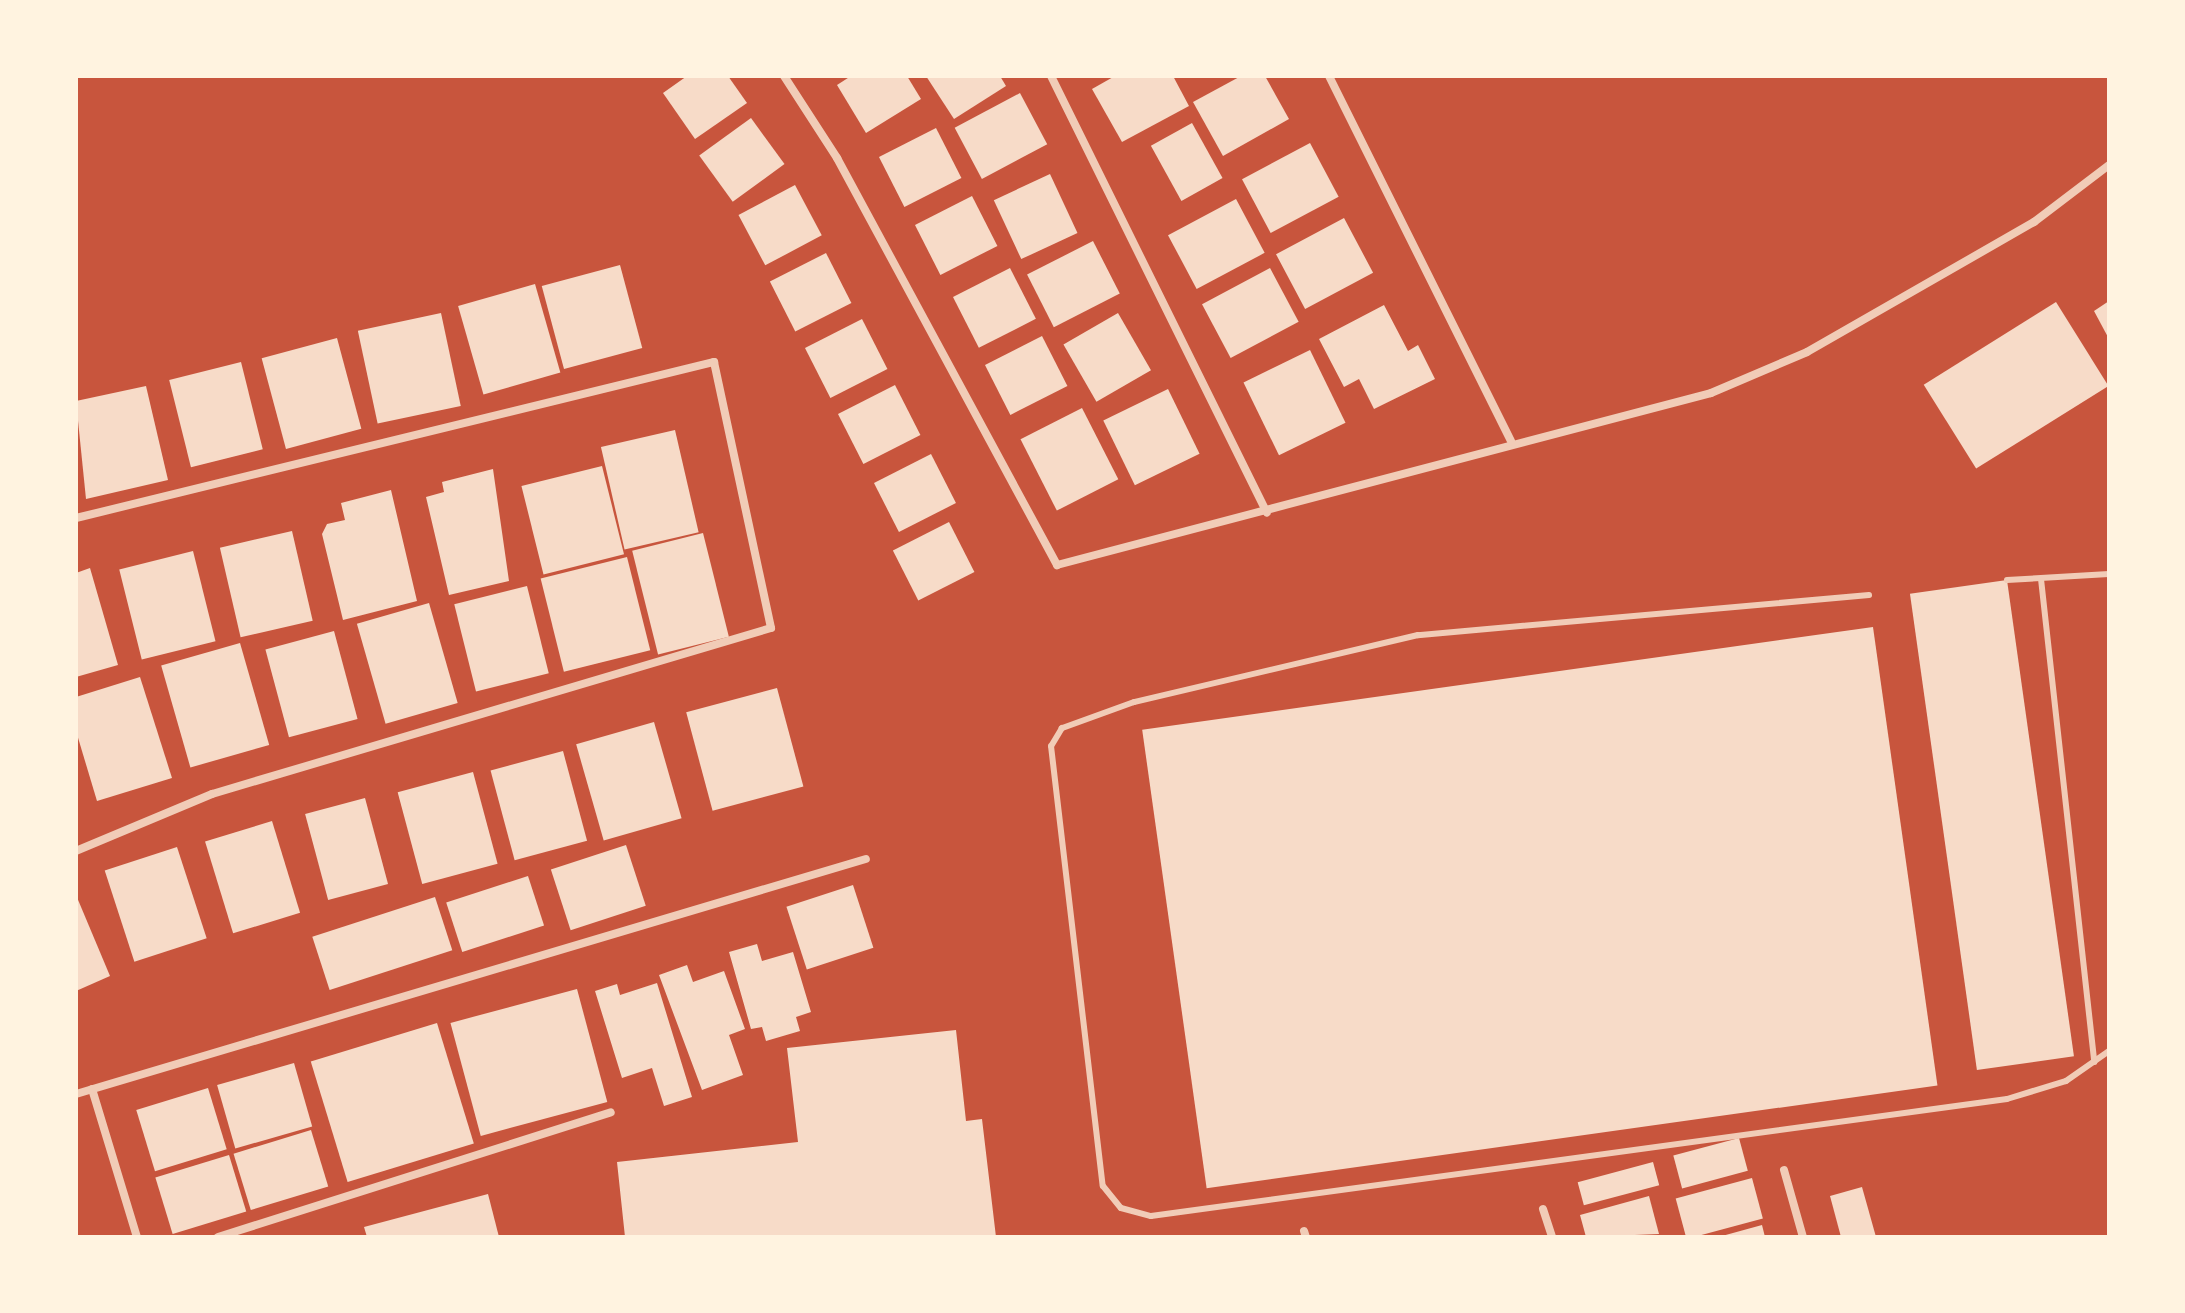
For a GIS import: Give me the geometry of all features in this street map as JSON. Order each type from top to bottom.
[{"type":"street","points":[[784,76],[837,158],[1057,565],[1267,513],[1511,441],[1711,393],[1807,352],[2034,222],[2109,165]]},
{"type":"street","points":[[1051,76],[1267,513]]},
{"type":"street","points":[[1329,76],[1511,441]]},
{"type":"street","points":[[76,518],[714,362],[771,628],[212,794],[76,851]]},
{"type":"street","points":[[76,1094],[866,859]]},
{"type":"street","points":[[92,1089],[137,1237]]},
{"type":"street","points":[[218,1237],[611,1112]]},
{"type":"street","points":[[1784,1170],[1803,1237]]},
{"type":"street","points":[[1543,1209],[1552,1237]]},
{"type":"lane","points":[[2007,580],[2109,574]]},
{"type":"lane","points":[[2041,579],[2094,1062]]},
{"type":"lane","points":[[1869,595],[1418,635],[1134,702],[1062,728],[1051,746],[1103,1186],[1121,1208],[1151,1216],[2007,1099],[2066,1081],[2109,1051]]},
{"type":"building","points":[[687,76],[728,76],[747,103],[695,139],[663,93]]},
{"type":"building","points":[[851,76],[907,76],[921,99],[866,133],[837,85]]},
{"type":"building","points":[[926,76],[1000,76],[1006,86],[954,119]]},
{"type":"building","points":[[1115,76],[1173,76],[1189,106],[1122,142],[1092,89]]},
{"type":"building","points":[[1241,76],[1265,76],[1289,119],[1223,156],[1193,102]]},
{"type":"building","points":[[1020,93],[1047,144],[982,179],[955,128]]},
{"type":"building","points":[[751,118],[785,164],[733,202],[699,156]]},
{"type":"building","points":[[1192,123],[1223,178],[1181,201],[1151,146]]},
{"type":"building","points":[[936,128],[961,178],[904,207],[879,157]]},
{"type":"building","points":[[1310,143],[1339,197],[1271,233],[1242,179]]},
{"type":"building","points":[[1050,174],[1077,233],[1021,259],[994,200]]},
{"type":"building","points":[[795,185],[822,235],[765,265],[738,215]]},
{"type":"building","points":[[972,196],[997,246],[940,275],[915,225]]},
{"type":"building","points":[[1236,199],[1265,253],[1197,289],[1168,235]]},
{"type":"building","points":[[1344,218],[1373,273],[1305,309],[1276,254]]},
{"type":"building","points":[[1093,241],[1120,294],[1054,327],[1027,275]]},
{"type":"building","points":[[826,253],[851,303],[795,331],[770,282]]},
{"type":"building","points":[[620,265],[642,348],[564,369],[542,286]]},
{"type":"building","points":[[1010,268],[1036,319],[979,348],[953,297]]},
{"type":"building","points":[[1270,268],[1299,322],[1231,358],[1202,304]]},
{"type":"building","points":[[535,284],[560,372],[483,394],[458,306]]},
{"type":"building","points":[[2109,301],[2109,339],[2094,311]]},
{"type":"building","points":[[2056,302],[2108,386],[1976,469],[1924,385]]},
{"type":"building","points":[[1384,305],[1408,351],[1418,345],[1435,379],[1374,409],[1359,379],[1344,387],[1319,339]]},
{"type":"building","points":[[441,313],[461,406],[378,424],[358,331]]},
{"type":"building","points":[[1118,313],[1151,370],[1096,402],[1063,344]]},
{"type":"building","points":[[862,319],[887,369],[830,398],[805,348]]},
{"type":"building","points":[[1042,336],[1067,386],[1010,415],[985,365]]},
{"type":"building","points":[[337,338],[361,429],[286,449],[262,358]]},
{"type":"building","points":[[1310,350],[1346,423],[1279,455],[1243,382]]},
{"type":"building","points":[[241,362],[263,449],[191,467],[169,380]]},
{"type":"building","points":[[895,385],[920,435],[863,464],[838,414]]},
{"type":"building","points":[[146,386],[168,480],[86,499],[76,401]]},
{"type":"building","points":[[1168,389],[1200,454],[1135,485],[1103,421]]},
{"type":"building","points":[[1082,408],[1118,479],[1057,511],[1021,439]]},
{"type":"building","points":[[675,430],[699,532],[625,549],[601,447]]},
{"type":"building","points":[[931,454],[956,503],[899,532],[874,483]]},
{"type":"building","points":[[602,466],[624,554],[543,574],[521,486]]},
{"type":"building","points":[[493,469],[509,581],[449,595],[426,497],[444,492],[442,482]]},
{"type":"building","points":[[391,490],[417,601],[343,620],[322,534],[327,524],[345,520],[341,503]]},
{"type":"building","points":[[949,522],[974,572],[918,600],[893,551]]},
{"type":"building","points":[[292,531],[313,621],[241,637],[220,548]]},
{"type":"building","points":[[703,533],[729,637],[658,654],[632,551]]},
{"type":"building","points":[[193,551],[215,641],[142,660],[119,569]]},
{"type":"building","points":[[627,557],[650,650],[564,672],[541,579]]},
{"type":"building","points":[[90,568],[118,665],[76,677],[76,573]]},
{"type":"building","points":[[2007,580],[2074,1056],[1977,1070],[1910,594]]},
{"type":"building","points":[[527,586],[549,673],[476,691],[454,604]]},
{"type":"building","points":[[429,603],[458,703],[386,724],[357,624]]},
{"type":"building","points":[[1873,627],[1937,1085],[1207,1188],[1142,730]]},
{"type":"building","points":[[334,631],[358,719],[289,737],[265,649]]},
{"type":"building","points":[[240,643],[269,745],[190,767],[161,666]]},
{"type":"building","points":[[140,677],[172,778],[97,801],[76,731],[76,697]]},
{"type":"building","points":[[777,688],[803,787],[713,811],[686,712]]},
{"type":"building","points":[[654,722],[682,818],[604,840],[576,744]]},
{"type":"building","points":[[563,751],[587,841],[515,860],[491,770]]},
{"type":"building","points":[[473,772],[498,864],[422,884],[398,792]]},
{"type":"building","points":[[365,798],[388,884],[328,900],[305,814]]},
{"type":"building","points":[[272,821],[300,913],[233,933],[205,841]]},
{"type":"building","points":[[626,845],[646,906],[571,930],[551,869]]},
{"type":"building","points":[[177,847],[207,938],[134,962],[105,870]]},
{"type":"building","points":[[528,876],[544,925],[462,952],[446,903]]},
{"type":"building","points":[[853,885],[873,948],[807,969],[786,907]]},
{"type":"building","points":[[76,895],[110,976],[76,991]]},
{"type":"building","points":[[435,897],[452,950],[330,990],[312,937]]},
{"type":"building","points":[[757,944],[762,961],[793,952],[811,1012],[796,1017],[800,1031],[766,1041],[762,1027],[751,1029],[729,952]]},
{"type":"building","points":[[687,965],[693,982],[724,971],[745,1029],[729,1035],[743,1075],[702,1090],[659,975]]},
{"type":"building","points":[[657,983],[692,1097],[664,1106],[652,1068],[622,1078],[595,991],[617,984],[620,995]]},
{"type":"building","points":[[577,989],[607,1102],[481,1136],[450,1023]]},
{"type":"building","points":[[437,1023],[474,1143],[348,1182],[311,1062]]},
{"type":"building","points":[[956,1030],[966,1121],[982,1119],[996,1237],[625,1237],[617,1162],[798,1142],[787,1048]]},
{"type":"building","points":[[294,1063],[312,1126],[235,1148],[217,1085]]},
{"type":"building","points":[[208,1088],[227,1149],[155,1171],[136,1110]]},
{"type":"building","points":[[311,1130],[328,1186],[251,1210],[234,1154]]},
{"type":"building","points":[[1739,1138],[1748,1171],[1682,1188],[1673,1156]]},
{"type":"building","points":[[229,1155],[246,1211],[173,1234],[155,1178]]},
{"type":"building","points":[[1653,1162],[1659,1185],[1584,1205],[1578,1182]]},
{"type":"building","points":[[1752,1178],[1763,1219],[1686,1237],[1676,1198]]},
{"type":"building","points":[[1862,1187],[1876,1237],[1841,1237],[1830,1196]]},
{"type":"building","points":[[488,1194],[499,1237],[367,1237],[364,1227]]},
{"type":"building","points":[[1649,1196],[1659,1234],[1586,1237],[1580,1215]]},
{"type":"building","points":[[1762,1225],[1765,1237],[1722,1237],[1722,1236]]}]
